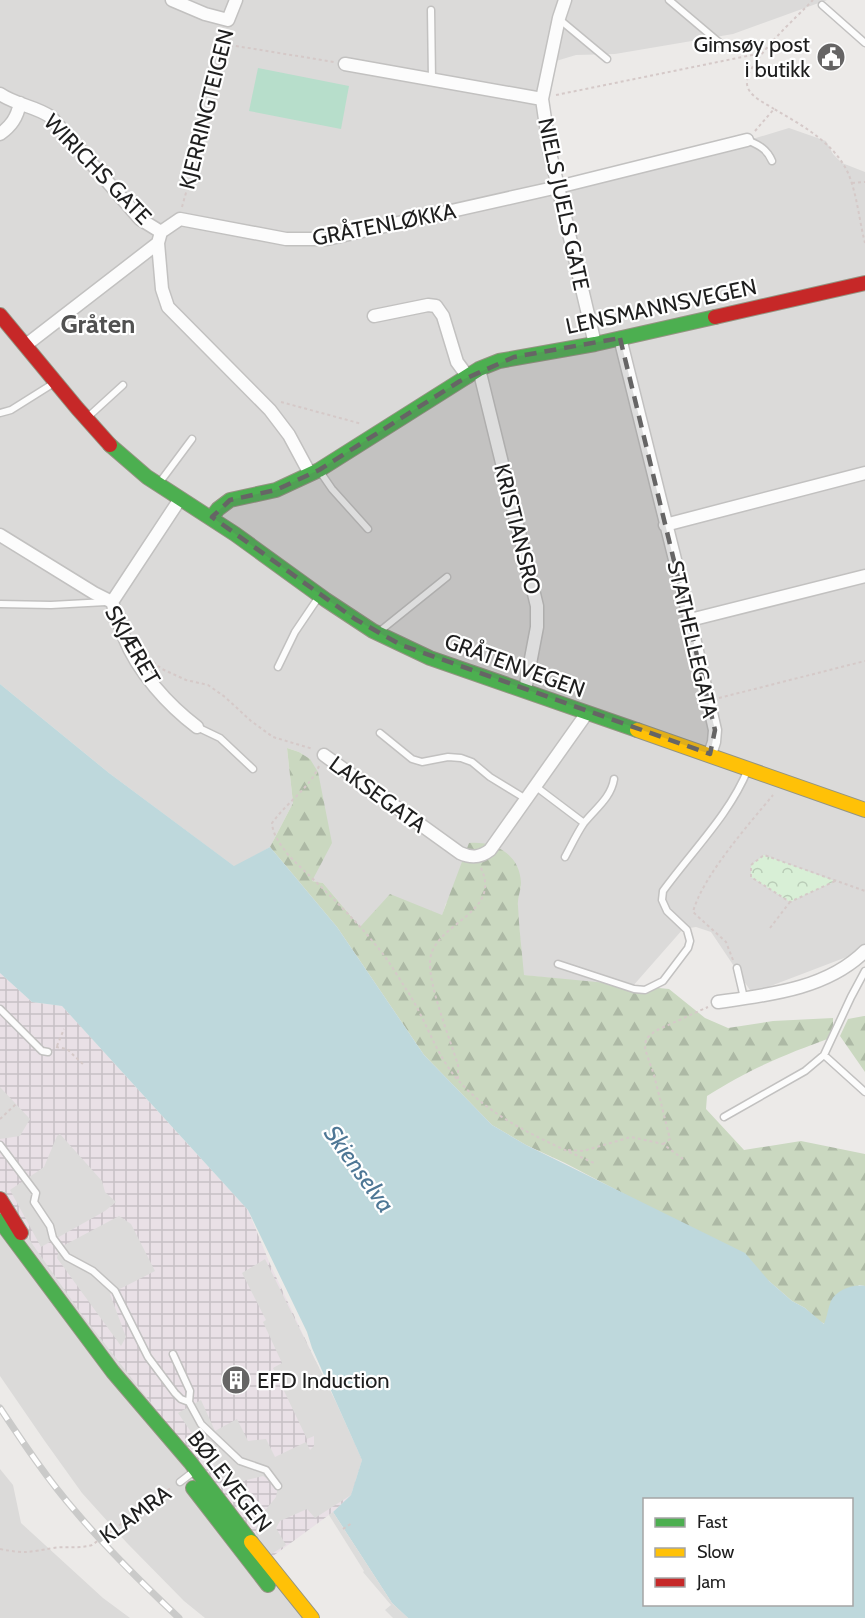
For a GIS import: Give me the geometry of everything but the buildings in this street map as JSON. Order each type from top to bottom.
[{"type":"street","points":[[172,0],[205,14],[228,20]]},
{"type":"street","name":"KJERRINGTEIGEN","points":[[228,20],[236,0]]},
{"type":"street","name":"NIELS JUELS GATE","points":[[565,0],[542,99],[545,127],[558,188],[595,344]]},
{"type":"street","name":"NIELS JUELS GATE","points":[[345,64],[542,99]]},
{"type":"street","name":"WIRICHS GATE","points":[[0,94],[39,109],[51,117],[140,219],[160,238]]},
{"type":"street","points":[[0,134],[13,122],[18,114],[20,103]]},
{"type":"street","name":"GRÅTENLØKKA","points":[[180,219],[286,239],[327,239],[558,188],[747,140]]},
{"type":"street","points":[[26,345],[160,238],[180,219]]},
{"type":"street","points":[[160,238],[162,289],[168,307],[270,410],[315,472]]},
{"type":"street","name":"LENSMANNSVEGEN","points":[[212,517],[230,500],[276,490],[315,472],[473,373],[514,357],[595,344],[865,283]]},
{"type":"street","points":[[374,316],[428,305],[436,306],[443,316],[457,362],[473,373]]},
{"type":"street","name":"GRÅTENVEGEN","points":[[0,315],[86,419],[129,463],[158,485],[212,517],[320,595],[378,633],[428,657],[781,778],[865,810]]},
{"type":"street","name":"STATHELLEGATA","points":[[620,338],[715,730],[710,754]]},
{"type":"street","name":"KRISTIANSRO","points":[[473,373],[537,606],[537,627],[525,690]]},
{"type":"street","points":[[665,525],[865,473]]},
{"type":"street","points":[[112,602],[180,499]]},
{"type":"street","name":"SKJÆRET","points":[[0,535],[112,602],[125,638],[140,666],[182,716],[197,727]]},
{"type":"street","points":[[690,620],[865,576]]},
{"type":"street","points":[[476,857],[490,850],[587,713]]},
{"type":"street","name":"LAKSEGATA","points":[[324,755],[460,853],[476,857]]},
{"type":"street","points":[[718,1002],[790,991],[829,976],[865,951]]},
{"type":"street","name":"BØLEVEGEN","points":[[0,1199],[48,1275],[59,1298]]},
{"type":"street","name":"BØLEVEGEN","points":[[0,1221],[42,1280],[59,1298],[113,1372],[134,1407],[251,1564],[299,1618]]},
{"type":"street","name":"BØLEVEGEN","points":[[187,1476],[312,1618]]},
{"type":"lane","points":[[669,0],[721,44]]},
{"type":"lane","points":[[822,5],[865,43]]},
{"type":"lane","points":[[431,10],[432,81]]},
{"type":"lane","points":[[559,18],[607,59]]},
{"type":"lane","points":[[747,140],[760,145],[768,152],[772,161]]},
{"type":"lane","points":[[0,413],[11,410],[55,382]]},
{"type":"lane","points":[[86,419],[123,385]]},
{"type":"lane","points":[[158,485],[192,439]]},
{"type":"lane","points":[[315,472],[368,529]]},
{"type":"lane","points":[[378,633],[447,577]]},
{"type":"lane","points":[[279,667],[295,632],[320,595]]},
{"type":"lane","points":[[0,604],[51,605],[112,602]]},
{"type":"lane","points":[[197,727],[220,738],[253,769]]},
{"type":"lane","points":[[380,733],[412,759],[422,762],[448,757],[472,762],[490,777],[526,799]]},
{"type":"lane","points":[[558,964],[634,989],[645,990],[663,981],[688,948],[690,941],[687,930],[667,911],[662,900],[663,891],[730,802],[740,787],[748,768]]},
{"type":"lane","points":[[565,857],[584,823],[612,788],[614,779]]},
{"type":"lane","points":[[536,786],[584,823]]},
{"type":"lane","points":[[737,968],[744,999]]},
{"type":"lane","points":[[724,1117],[805,1071],[825,1055],[865,971]]},
{"type":"lane","points":[[0,1009],[42,1051],[48,1052]]},
{"type":"lane","points":[[825,1055],[865,1092]]},
{"type":"lane","points":[[0,1145],[36,1193],[34,1202],[50,1226],[59,1248],[67,1257],[93,1271],[115,1291],[148,1357],[181,1400],[189,1402]]},
{"type":"lane","points":[[173,1354],[190,1391],[189,1402],[201,1424],[240,1461],[266,1470],[278,1486]]},
{"type":"path","points":[[813,0],[762,53],[748,75],[747,85],[750,92],[804,127],[837,154],[852,183],[865,243]]},
{"type":"path","name":"KJERRINGTEIGEN","points":[[180,219],[184,195],[204,128],[228,20]]},
{"type":"path","points":[[224,44],[345,64]]},
{"type":"path","points":[[542,99],[762,53]]},
{"type":"path","points":[[747,140],[774,109]]},
{"type":"path","points":[[852,183],[865,182]]},
{"type":"path","points":[[276,401],[363,424]]},
{"type":"path","name":"LAKSEGATA","points":[[147,657],[162,669],[186,680],[208,685],[273,737],[309,747],[324,755]]},
{"type":"path","points":[[708,701],[865,661]]},
{"type":"path","points":[[324,755],[315,776],[285,806],[272,823],[273,831],[289,856],[346,911],[383,955],[416,1005],[431,1038],[458,1079],[476,1097],[521,1130],[596,1164]]},
{"type":"path","points":[[737,968],[726,942],[693,912],[696,898],[735,842],[776,792],[781,778]]},
{"type":"path","points":[[790,902],[751,877],[751,865],[764,855],[865,891]]},
{"type":"path","points":[[458,1079],[458,1065],[431,978],[430,961],[433,948],[475,909],[482,898],[485,889],[484,874],[476,857]]},
{"type":"path","points":[[770,928],[790,902],[835,881]]},
{"type":"path","points":[[663,1144],[670,1139],[645,1049],[646,1039],[654,1031],[718,1002]]},
{"type":"path","points":[[48,1052],[57,1047],[64,1029]]},
{"type":"path","points":[[57,1047],[67,1049],[85,1066]]},
{"type":"path","points":[[0,1119],[16,1104]]},
{"type":"path","points":[[564,1150],[583,1150],[631,1137],[663,1144],[683,1159]]},
{"type":"path","name":"KLAMRA","points":[[0,1549],[22,1553],[92,1545],[187,1476]]},
{"type":"path","points":[[344,1529],[352,1523]]},
{"type":"highlighted area","points":[[620,338],[715,730],[710,754],[401,645],[355,619],[212,517],[230,500],[276,490],[319,470],[460,381],[514,357]]},
{"type":"shaded area","points":[[0,0],[827,0],[733,34],[615,54],[576,55],[546,64],[541,99],[557,184],[736,144],[789,128],[826,141],[833,154],[842,163],[865,172],[865,950],[752,993],[711,932],[696,927],[683,929],[632,987],[523,975],[517,901],[521,886],[446,903],[442,916],[360,927],[323,883],[312,881],[310,759],[287,748],[293,803],[270,847],[235,867],[109,773],[0,684]]},
{"type":"shaded area","points":[[0,973],[32,1002],[62,1006],[248,1210],[270,1264],[362,1460],[351,1495],[333,1512],[269,1559],[213,1482],[83,1316],[0,1193]]},
{"type":"shaded area","points":[[0,1087],[30,1119],[20,1136],[0,1139]]},
{"type":"shaded area","points":[[60,1134],[102,1181],[105,1192],[116,1202],[105,1211],[41,1247],[10,1190],[44,1167],[57,1136]]},
{"type":"shaded area","points":[[0,1193],[213,1482],[306,1618],[205,1618],[184,1601],[82,1493],[0,1376]]},
{"type":"shaded area","points":[[119,1216],[131,1224],[155,1271],[110,1294],[126,1337],[121,1346],[57,1258],[59,1248]]},
{"type":"shaded area","points":[[265,1259],[362,1460],[351,1495],[315,1518],[307,1509],[280,1521],[276,1528],[286,1545],[268,1556],[256,1534],[256,1528],[259,1518],[276,1497],[278,1486],[263,1476],[235,1483],[222,1477],[178,1413],[201,1400],[215,1431],[237,1419],[248,1441],[266,1439],[275,1457],[306,1442],[310,1450],[314,1446],[314,1436],[307,1439],[273,1368],[282,1363],[263,1322],[266,1320],[242,1273]]},
{"type":"shaded area","points":[[0,1469],[13,1485],[21,1523],[103,1598],[130,1618],[0,1618]]},
{"type":"green space","points":[[258,68],[349,86],[341,129],[249,111]]},
{"type":"green space","points":[[287,748],[310,759],[318,772],[332,843],[312,881],[323,883],[360,927],[390,894],[442,915],[469,843],[488,844],[497,847],[511,857],[520,873],[518,903],[524,975],[669,989],[705,1018],[728,1028],[773,1021],[833,1018],[833,1037],[768,1063],[723,1086],[707,1096],[706,1109],[744,1150],[801,1141],[865,1154],[865,1286],[859,1285],[825,1324],[792,1301],[769,1281],[647,1206],[526,1145],[492,1125],[424,1055],[337,927],[270,847],[293,803]]},
{"type":"green space","points":[[764,855],[835,881],[790,902],[751,877],[751,865]]},
{"type":"green space","points":[[865,1016],[865,1072],[840,1036],[848,1019]]},
{"type":"water","name":"Skienselva","points":[[0,684],[109,773],[234,866],[270,847],[337,927],[424,1055],[492,1125],[526,1145],[745,1253],[769,1281],[824,1324],[833,1297],[851,1287],[865,1286],[865,1618],[408,1618],[392,1603],[333,1512],[351,1495],[362,1460],[307,1332],[248,1210],[62,1006],[32,1002],[0,973]]},
{"type":"pier","points":[[333,1512],[392,1603],[408,1618],[393,1618],[385,1610],[391,1605],[363,1572],[329,1515]]},
{"type":"railway","points":[[0,1408],[46,1475],[76,1512],[179,1618]]},
{"type":"traffic: fast","points":[[212,517],[230,500],[276,490],[319,470],[479,369],[499,361],[595,344],[715,317]]},
{"type":"traffic: fast","points":[[110,445],[147,477],[235,534],[373,631],[430,658],[637,730]]},
{"type":"traffic: fast","points":[[0,1221],[113,1372],[190,1462],[251,1542]]},
{"type":"traffic: fast","points":[[193,1488],[268,1585]]},
{"type":"traffic: slow","points":[[637,730],[865,810]]},
{"type":"traffic: slow","points":[[251,1542],[312,1618]]},
{"type":"traffic: jam","points":[[715,317],[865,283]]},
{"type":"traffic: jam","points":[[0,315],[110,445]]},
{"type":"traffic: jam","points":[[0,1199],[21,1233]]},
{"type":"place","name":"Gimsøy post i butikk","points":[[831,57]]},
{"type":"place","name":"EFD Induction","points":[[236,1380]]},
{"type":"district","name":"Gråten","points":[[98,324]]}]
